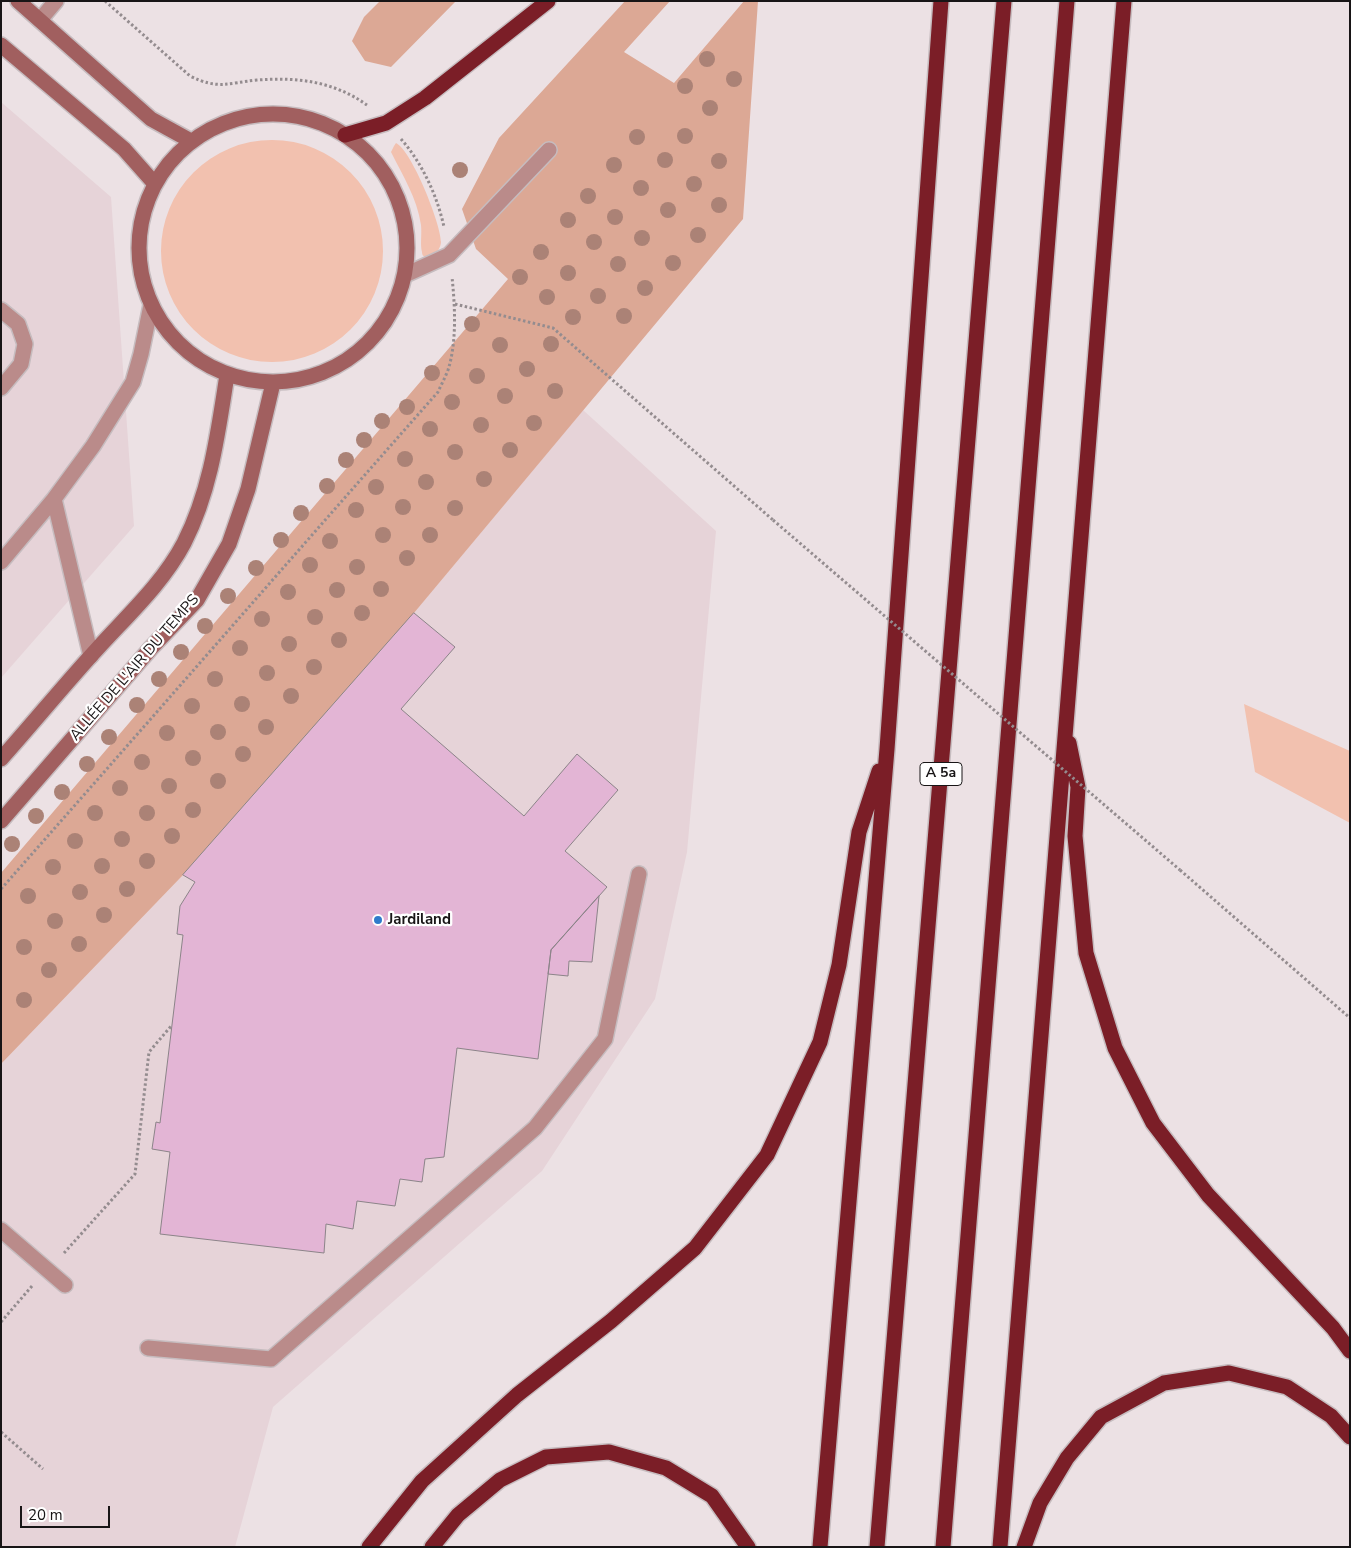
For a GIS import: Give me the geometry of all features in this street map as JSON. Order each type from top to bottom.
[{"type":"highway","points":[[345,135],[386,123],[425,98],[548,1]]},
{"type":"highway","points":[[820,1547],[887,749],[941,1]]},
{"type":"highway","name":"A 5a","points":[[877,1547],[1004,1]]},
{"type":"highway","points":[[943,1547],[1067,1]]},
{"type":"highway","points":[[1000,1547],[1124,1]]},
{"type":"highway","points":[[1065,727],[1078,787],[1075,836],[1086,953],[1115,1048],[1153,1123],[1208,1195],[1333,1328],[1350,1351]]},
{"type":"highway","points":[[369,1547],[422,1481],[517,1395],[611,1320],[695,1248],[768,1156],[820,1042],[839,965],[858,832],[887,749]]},
{"type":"highway","points":[[1024,1547],[1040,1503],[1067,1458],[1101,1417],[1164,1383],[1229,1373],[1287,1387],[1331,1416],[1350,1437]]},
{"type":"highway","points":[[432,1547],[458,1515],[500,1480],[546,1457],[609,1452],[666,1468],[712,1496],[748,1547]]},
{"type":"street","points":[[18,1],[151,119],[191,141]]},
{"type":"street","points":[[1,45],[124,149],[155,184]]},
{"type":"street","points":[[266,114],[307,118],[345,135],[375,161],[397,196],[407,235],[405,275],[389,318],[359,353],[318,376],[273,383],[227,375],[182,347],[151,305],[140,265],[140,223],[155,184],[191,141],[226,122],[266,114]]},
{"type":"street","points":[[1,759],[159,580],[183,544],[197,513],[213,460],[227,375]]},
{"type":"street","name":"ALLÉE DE L'AIR DU TEMPS","points":[[1,821],[151,648],[197,600],[229,544],[248,489],[273,383]]},
{"type":"lane","points":[[40,20],[56,1]]},
{"type":"lane","points":[[405,275],[450,255],[549,150]]},
{"type":"lane","points":[[1,562],[54,499],[93,446],[133,382],[151,305]]},
{"type":"lane","points":[[1,310],[18,324],[25,344],[21,364],[1,388]]},
{"type":"lane","points":[[54,499],[91,656]]},
{"type":"lane","points":[[1,747],[24,734]]},
{"type":"lane","points":[[148,1348],[271,1358],[535,1128],[605,1040],[639,874]]},
{"type":"lane","points":[[1,1230],[65,1285]]},
{"type":"path","points":[[105,1],[190,76]]},
{"type":"path","points":[[1,889],[438,392],[448,370],[452,348],[455,304],[553,328],[1350,1018]]},
{"type":"path","points":[[1,1322],[135,1174],[149,1052],[172,1025]]},
{"type":"path","points":[[1,1432],[43,1469]]},
{"type":"shaded area","points":[[380,1],[456,1],[391,67],[365,61],[352,41],[364,17]]},
{"type":"shaded area","points":[[625,1],[670,1],[624,52],[674,83],[744,1],[758,1],[743,219],[414,613],[183,875],[1,1064],[1,873],[508,279],[476,249],[462,209],[499,138]]},
{"type":"shaded area","points":[[1,102],[111,197],[134,526],[1,678]]},
{"type":"shaded area","points":[[261,140],[283,140],[315,148],[351,172],[375,208],[381,229],[383,251],[381,273],[375,294],[351,330],[315,354],[283,362],[261,362],[229,354],[201,337],[186,322],[169,294],[161,262],[161,240],[169,208],[186,180],[201,165],[229,148]]},
{"type":"shaded area","points":[[396,143],[410,159],[431,205],[441,242],[440,248],[434,256],[426,258],[422,254],[419,215],[409,187],[391,152]]},
{"type":"shaded area","points":[[583,410],[716,531],[687,852],[655,999],[542,1171],[273,1407],[235,1547],[1,1547],[1,1064],[183,875],[414,613]]},
{"type":"shaded area","points":[[1244,704],[1350,751],[1350,823],[1255,772]]},
{"type":"building","name":"Jardiland","points":[[414,613],[455,647],[401,709],[524,816],[577,754],[618,790],[565,851],[607,887],[551,950],[538,1059],[457,1048],[444,1157],[425,1159],[422,1182],[400,1179],[395,1206],[357,1201],[353,1229],[326,1224],[324,1253],[160,1234],[170,1152],[152,1149],[156,1122],[160,1123],[183,935],[177,934],[180,906],[195,882],[183,875]]},
{"type":"building","points":[[599,896],[592,962],[569,961],[568,976],[548,974],[551,950]]},
{"type":"place","name":"Jardiland","points":[[378,920]]}]
